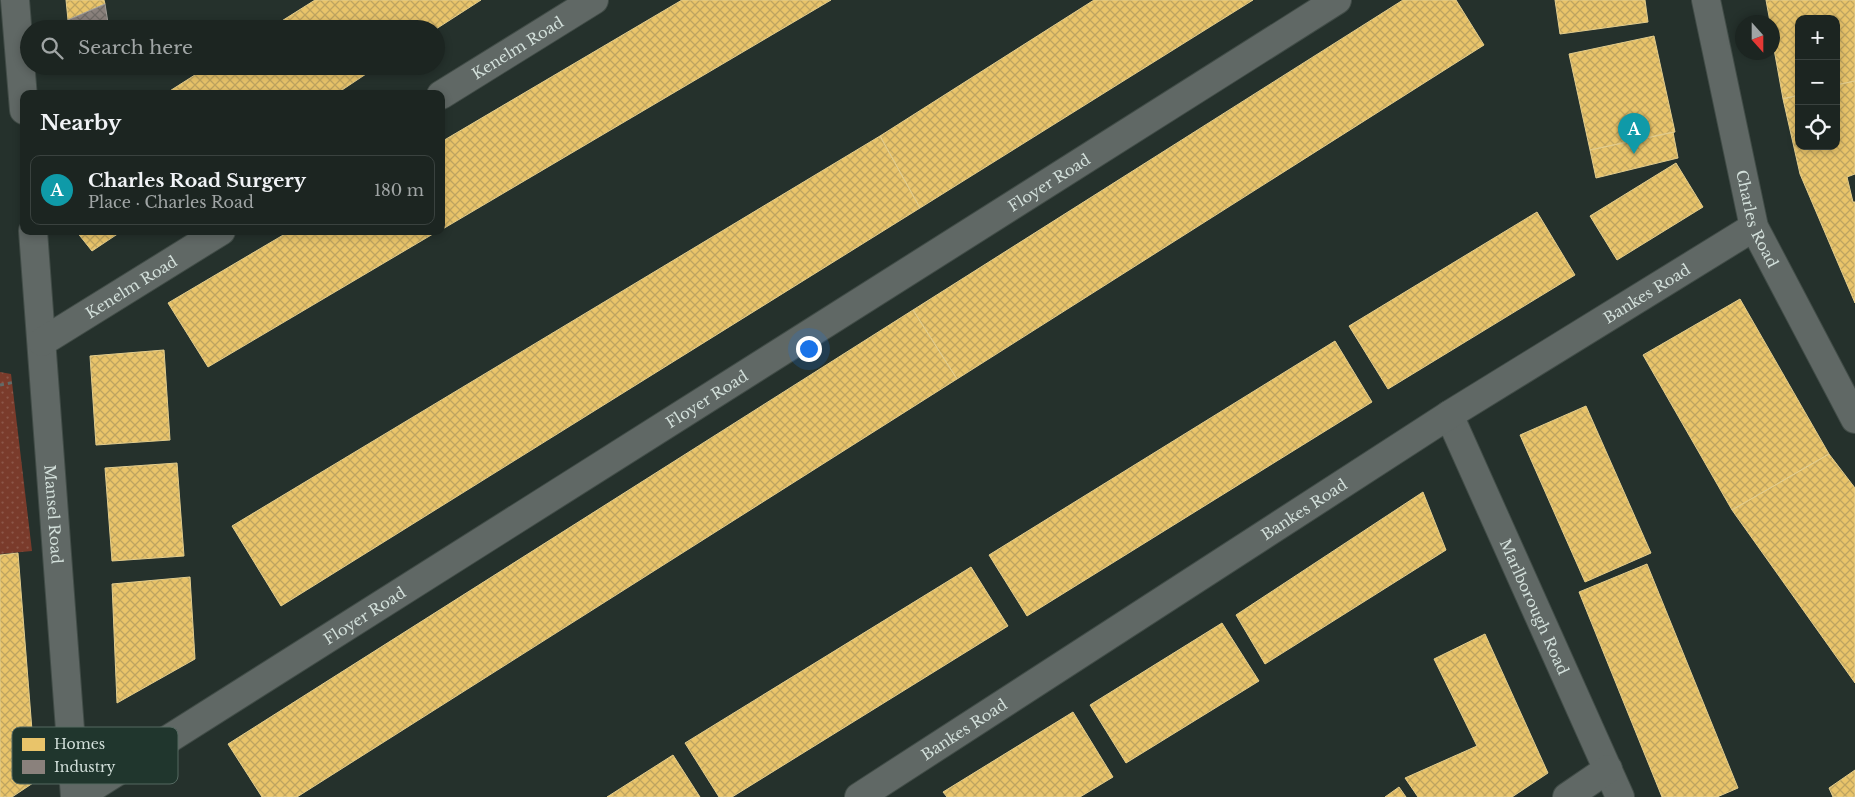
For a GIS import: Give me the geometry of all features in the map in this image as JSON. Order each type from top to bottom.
[{"type":"street","points":[[15,0],[20,61]]},
{"type":"street","name":"Kenelm Road","points":[[445,93],[594,0]]},
{"type":"street","name":"Floyer Road","points":[[178,733],[1337,0]]},
{"type":"street","name":"Charles Road","points":[[1706,0],[1754,227],[1855,419]]},
{"type":"street","points":[[21,75],[22,90]]},
{"type":"street","name":"Bankes Road","points":[[859,797],[1449,415],[1754,227]]},
{"type":"street","name":"Mansel Road","points":[[33,235],[71,727]]},
{"type":"street","name":"Kenelm Road","points":[[42,342],[215,235]]},
{"type":"street","name":"Marlborough Road","points":[[1449,415],[1620,797]]},
{"type":"street","points":[[1567,797],[1608,769]]},
{"type":"street","name":"Mansel Road","points":[[75,784],[76,797]]},
{"type":"street","name":"Floyer Road","points":[[76,797],[97,784]]},
{"type":"shaded area","points":[[0,372],[11,374],[32,551],[0,554]]},
{"type":"building: Homes","points":[[66,0],[104,0],[105,4],[68,20]]},
{"type":"building: Homes","points":[[315,0],[481,0],[445,23],[445,20],[283,20]]},
{"type":"building: Homes","points":[[682,0],[831,0],[445,228],[445,140]]},
{"type":"building: Homes","points":[[1094,0],[1253,0],[920,208],[880,136]]},
{"type":"building: Homes","points":[[1403,0],[1456,0],[1484,45],[957,379],[913,310]]},
{"type":"building: Homes","points":[[1555,0],[1645,0],[1648,22],[1560,34]]},
{"type":"building: Homes","points":[[1766,0],[1855,0],[1855,81],[1840,84],[1840,15],[1795,15],[1795,96],[1783,99],[1776,60],[1780,60],[1780,15],[1769,15]]},
{"type":"building: Homes","points":[[1654,36],[1675,132],[1590,150],[1569,54]]},
{"type":"building: Homes","points":[[195,75],[364,75],[342,90],[171,90]]},
{"type":"building: Homes","points":[[1855,81],[1855,174],[1847,177],[1853,202],[1855,202],[1855,303],[1800,174],[1783,99],[1795,96],[1795,150],[1840,150],[1840,84]]},
{"type":"building: Homes","points":[[1673,132],[1678,158],[1596,178],[1590,150]]},
{"type":"building: Homes","points":[[880,136],[920,208],[281,606],[232,526]]},
{"type":"building: Homes","points":[[1676,163],[1703,207],[1617,260],[1590,216]]},
{"type":"building: Homes","points":[[1537,212],[1575,275],[1388,389],[1349,326]]},
{"type":"building: Homes","points":[[79,235],[116,235],[92,251]]},
{"type":"building: Homes","points":[[283,235],[431,235],[208,367],[168,303]]},
{"type":"building: Homes","points":[[1740,299],[1829,454],[1732,510],[1643,355]]},
{"type":"building: Homes","points":[[913,310],[957,379],[297,797],[262,797],[228,744]]},
{"type":"building: Homes","points":[[1335,341],[1372,402],[1027,616],[989,555]]},
{"type":"building: Homes","points":[[164,350],[170,440],[96,445],[90,356]]},
{"type":"building: Homes","points":[[1586,406],[1651,553],[1585,582],[1520,435]]},
{"type":"building: Homes","points":[[1829,454],[1855,488],[1855,683],[1732,510]]},
{"type":"building: Homes","points":[[177,463],[184,556],[112,561],[105,468]]},
{"type":"building: Homes","points":[[1423,492],[1446,550],[1265,664],[1236,615]]},
{"type":"building: Homes","points":[[18,553],[32,727],[12,727],[12,784],[32,784],[12,797],[0,797],[0,555]]},
{"type":"building: Homes","points":[[1647,564],[1738,788],[1717,797],[1662,797],[1579,592]]},
{"type":"building: Homes","points":[[971,567],[1008,626],[732,797],[719,797],[685,743]]},
{"type":"building: Homes","points":[[190,577],[195,659],[117,703],[112,584]]},
{"type":"building: Homes","points":[[1222,623],[1259,681],[1126,763],[1090,705]]},
{"type":"building: Homes","points":[[1485,634],[1548,773],[1512,797],[1418,797],[1405,778],[1477,746],[1434,659]]},
{"type":"building: Homes","points":[[1073,712],[1113,777],[1080,797],[947,797],[943,792]]},
{"type":"building: Homes","points":[[673,755],[700,797],[607,797]]},
{"type":"building: Homes","points":[[1855,770],[1855,797],[1833,797],[1829,788]]},
{"type":"building: Homes","points":[[1399,787],[1406,797],[1385,797]]},
{"type":"building: Industry","points":[[105,4],[108,20],[68,20]]},
{"type":"place","name":"Charles Road Surgery","points":[[1634,154]]}]
